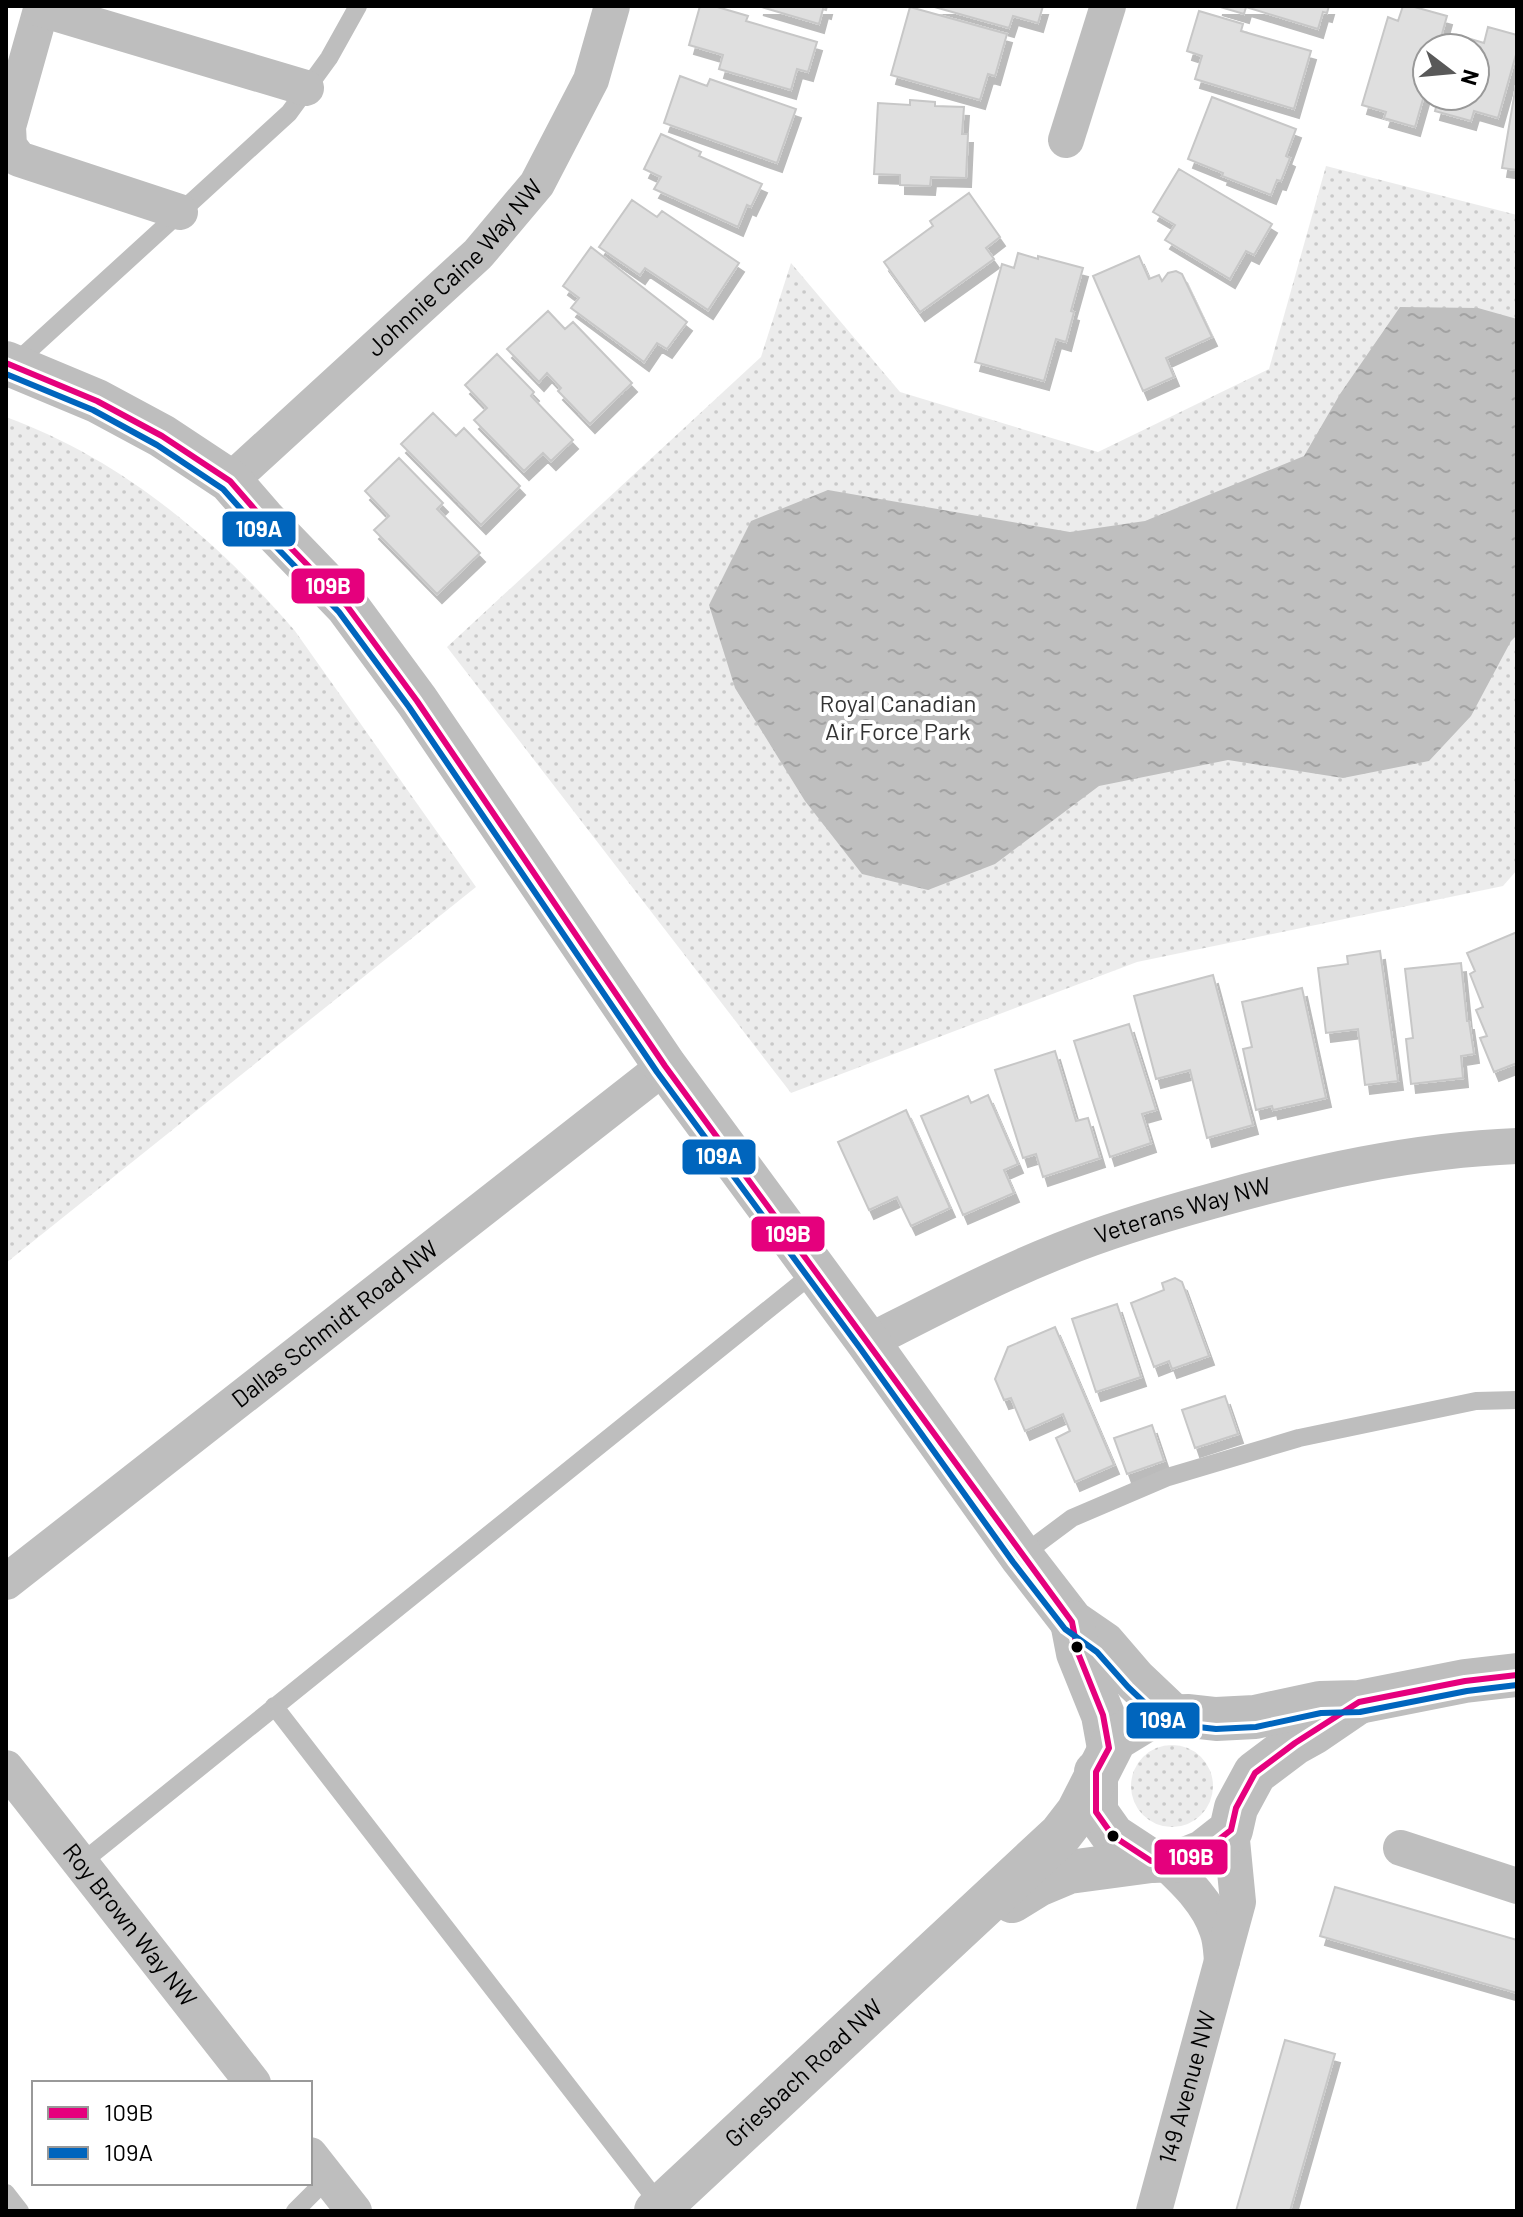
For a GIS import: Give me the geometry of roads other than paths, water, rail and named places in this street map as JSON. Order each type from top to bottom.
[{"type":"street","name":"Johnnie Caine Way NW","points":[[230,481],[478,254],[537,184],[591,80],[612,6]]},
{"type":"street","points":[[1066,140],[1108,6]]},
{"type":"street","points":[[180,212],[19,159],[9,146],[8,127],[42,8],[306,88]]},
{"type":"street","points":[[10,364],[97,401],[162,436],[230,481],[356,618],[417,701],[665,1066],[1021,1556],[1072,1622],[1104,1644],[1135,1680],[1182,1716],[1210,1730],[1230,1753],[1238,1775],[1234,1819]]},
{"type":"street","name":"Dallas Schmidt Road NW","points":[[6,1582],[665,1066]]},
{"type":"street","name":"Veterans Way NW","points":[[868,1342],[1060,1250],[1139,1221],[1313,1174],[1418,1155],[1517,1146]]},
{"type":"street","name":"149 Avenue NW","points":[[1072,1622],[1078,1653],[1103,1715],[1103,1760],[1096,1812],[1113,1836],[1157,1861],[1202,1900],[1218,1932],[1222,1963]]},
{"type":"street","name":"Griesbach Road NW","points":[[658,2208],[1061,1834],[1078,1812],[1115,1739],[1151,1717],[1237,1718],[1320,1703],[1359,1702],[1465,1681],[1517,1675]]},
{"type":"street","name":"Griesbach Road NW","points":[[952,1935],[1038,1885],[1069,1872],[1183,1860],[1203,1852],[1234,1819],[1255,1773],[1359,1702]]},
{"type":"street","name":"Roy Brown Way NW","points":[[6,1768],[251,2081]]},
{"type":"street","name":"149 Avenue NW","points":[[1154,2211],[1238,1902],[1234,1819]]},
{"type":"street","points":[[1401,1848],[1517,1886]]},
{"type":"street","points":[[319,2167],[354,2211]]},
{"type":"lane","points":[[10,364],[289,113],[329,58],[358,6]]},
{"type":"lane","points":[[81,1863],[816,1271]]},
{"type":"lane","points":[[1021,1556],[1072,1518],[1168,1477],[1299,1438],[1476,1401],[1517,1400]]},
{"type":"lane","points":[[274,1706],[658,2208]]},
{"type":"lane","points":[[295,2211],[309,2185]]},
{"type":"lane","points":[[6,2193],[20,2211]]},
{"type":"water","points":[[1400,307],[1478,308],[1517,319],[1517,635],[1471,716],[1429,761],[1343,778],[1228,760],[1099,786],[995,864],[928,890],[862,874],[805,801],[735,688],[709,605],[751,521],[828,490],[1070,532],[1145,521],[1304,456],[1340,394]]},
{"type":"park label","name":"Royal Canadian Air Force Park","points":[[898,718]]}]
